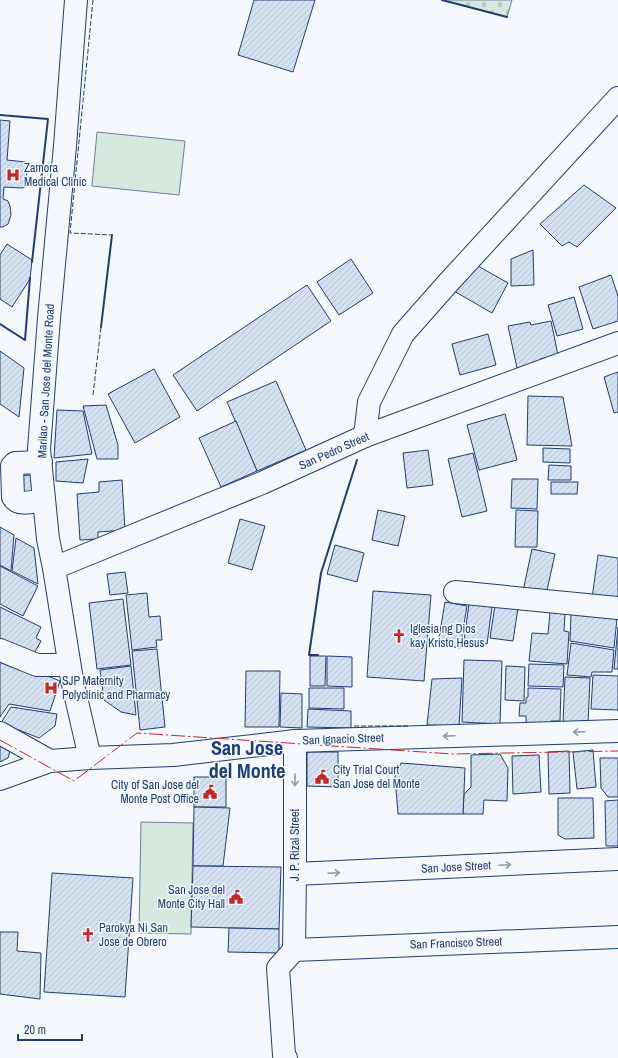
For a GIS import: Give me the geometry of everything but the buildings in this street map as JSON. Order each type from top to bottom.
[{"type":"street","name":"Marilao - San Jose del Monte Road","points":[[76,0],[65,146],[46,348],[39,449],[48,539],[69,665],[90,758]]},
{"type":"street","points":[[365,436],[369,402],[403,334],[618,98]]},
{"type":"street","name":"San Pedro Street","points":[[54,568],[262,483],[365,436],[618,343]]},
{"type":"street","points":[[40,462],[15,463],[12,466],[13,496],[15,500],[20,503],[44,500]]},
{"type":"street","points":[[455,592],[618,608]]},
{"type":"street","points":[[0,650],[37,665],[69,665]]},
{"type":"street","name":"San Ignacio Street","points":[[0,779],[50,761],[173,755],[295,741],[618,731]]},
{"type":"street","points":[[0,733],[50,761]]},
{"type":"street","name":"J. P. Rizal Street","points":[[294,950],[295,741]]},
{"type":"street","name":"San Jose Street","points":[[295,874],[618,859]]},
{"type":"street","name":"San Francisco Street","points":[[294,950],[618,937]]},
{"type":"street","points":[[286,1058],[284,1054],[278,968],[294,950]]},
{"type":"green space","points":[[442,0],[512,0],[507,17]]},
{"type":"green space","points":[[97,132],[185,141],[179,195],[92,186]]},
{"type":"green space","points":[[141,822],[193,823],[191,934],[139,933]]},
{"type":"fence","points":[[93,0],[70,233],[112,235]]},
{"type":"fence","points":[[93,395],[101,327]]},
{"type":"fence","points":[[354,726],[409,726]]},
{"type":"wall","points":[[442,0],[507,17]]},
{"type":"wall","points":[[0,115],[48,119],[32,262]]},
{"type":"wall","points":[[101,327],[112,235]]},
{"type":"wall","points":[[0,324],[25,340],[30,278]]},
{"type":"wall","points":[[318,655],[309,655],[321,573],[357,460]]},
{"type":"power","points":[[0,740],[74,781],[137,733],[453,754],[618,751]]},
{"type":"place","name":"Zamora Medical Clinic","points":[[13,175]]},
{"type":"place","name":"Iglesia ng Dios kay Kristo Hesus","points":[[399,636]]},
{"type":"place","name":"SJP Maternity Polyclinic and Pharmacy","points":[[51,688]]},
{"type":"place","name":"City Trial Court San Jose del Monte","points":[[322,777]]},
{"type":"place","name":"City of San Jose del Monte Post Office","points":[[210,792]]},
{"type":"place","name":"San Jose del Monte City Hall","points":[[236,897]]},
{"type":"place","name":"Parokya Ni San Jose de Obrero","points":[[88,935]]},
{"type":"district","name":"San Jose del Monte","points":[[247,758]]}]
